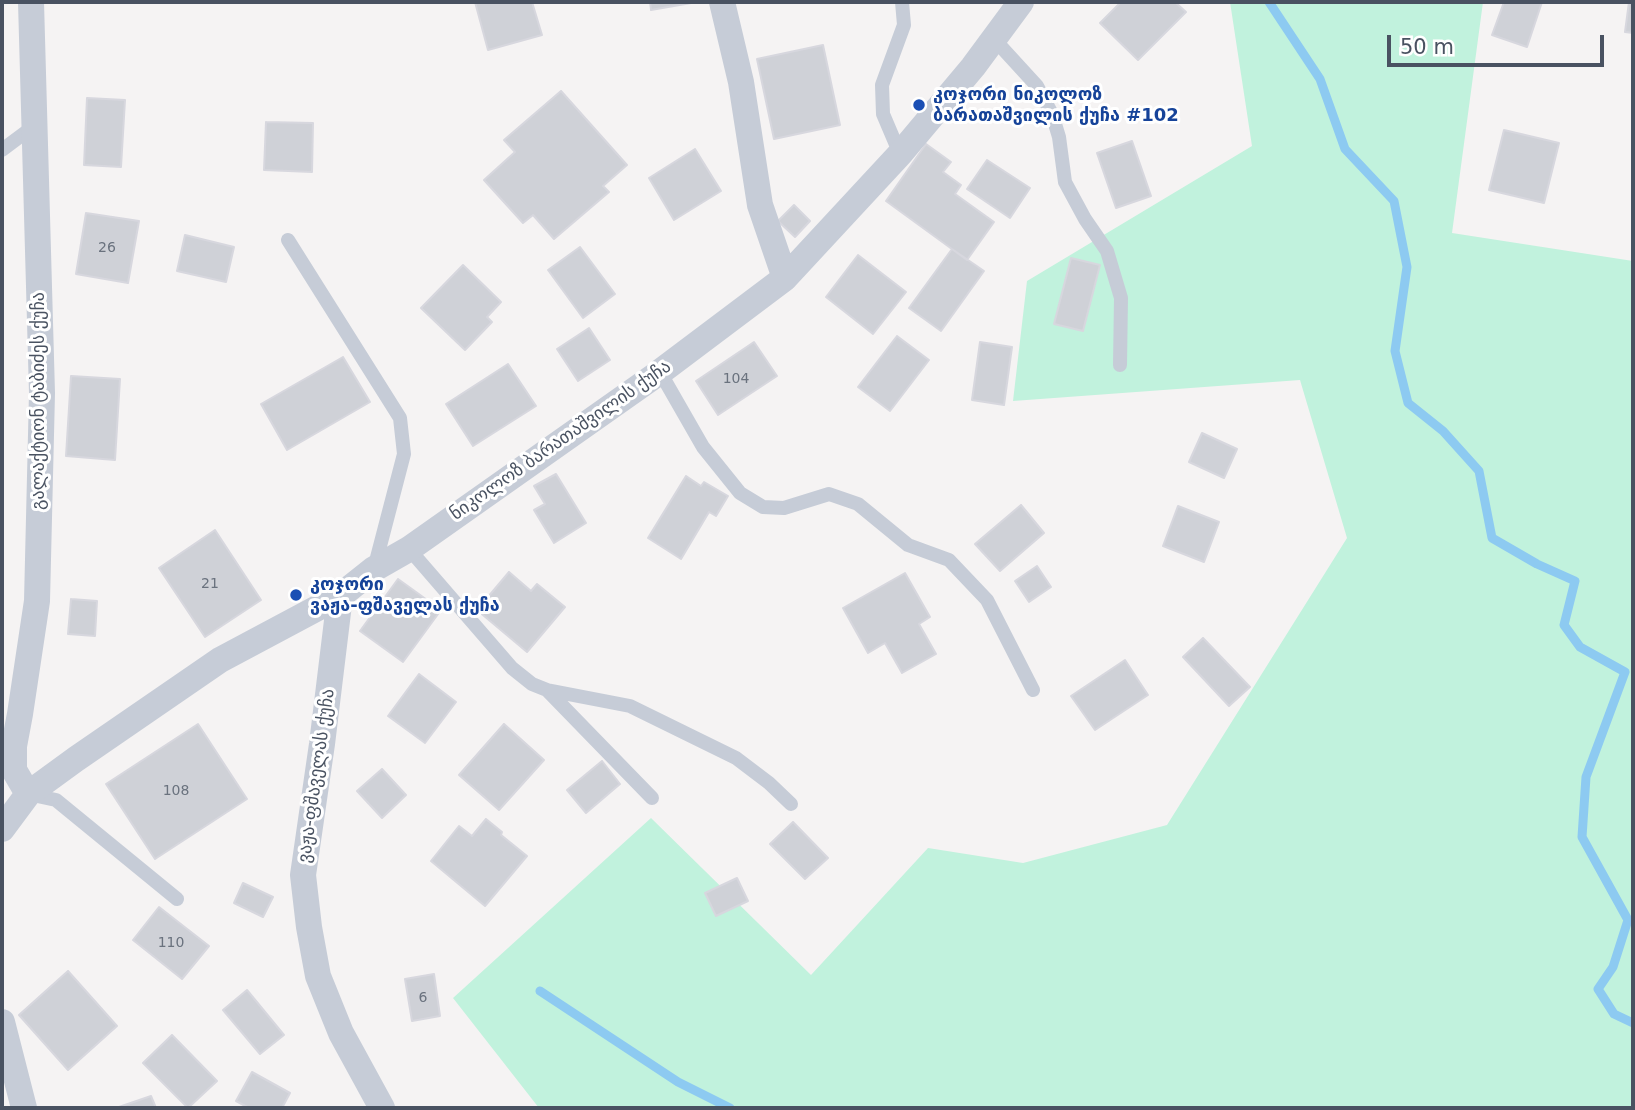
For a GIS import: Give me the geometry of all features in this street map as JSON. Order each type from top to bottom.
[{"type":"street","name":"გალაქტიონ ტაბიძეს ქუჩა","points":[[28,794],[14,770],[14,746],[37,600],[42,393],[32,2]]},
{"type":"street","points":[[722,2],[741,82],[760,205],[785,278]]},
{"type":"street","name":"ნიკოლოზ ბარათაშვილის ქუჩა","points":[[2,829],[28,794],[220,660],[340,596],[374,569],[409,549],[660,372],[785,278],[900,154],[973,67],[1021,2]]},
{"type":"street","name":"ვაჟა-ფშაველას ქუჩა","points":[[340,596],[303,875],[318,976],[341,1033],[382,1108]]},
{"type":"street","points":[[2,1022],[24,1108]]},
{"type":"lane","points":[[900,154],[883,114],[882,85],[904,25],[902,2]]},
{"type":"lane","points":[[994,39],[1037,86],[1052,114],[1059,137],[1065,182],[1085,219],[1107,251],[1121,298],[1120,365]]},
{"type":"lane","points":[[2,150],[34,126]]},
{"type":"lane","points":[[288,240],[400,418],[404,454],[374,569]]},
{"type":"lane","points":[[660,372],[703,447],[740,493],[763,507],[784,508],[829,495],[858,503],[908,545],[949,560],[987,600],[1033,690]]},
{"type":"lane","points":[[409,549],[512,668],[531,684],[547,690],[630,706],[736,758],[791,804]]},
{"type":"lane","points":[[547,690],[652,798]]},
{"type":"lane","points":[[28,794],[56,800],[177,899]]},
{"type":"green space","points":[[1230,2],[1483,2],[1452,233],[1633,261],[1633,1108],[539,1108],[453,998],[651,818],[811,975],[928,848],[1023,863],[1167,825],[1347,538],[1300,380],[1013,401],[1027,281],[1252,146]]},
{"type":"building","points":[[475,2],[532,2],[542,35],[488,50]]},
{"type":"building","points":[[650,2],[697,2],[651,10]]},
{"type":"building","points":[[1121,2],[1175,2],[1186,12],[1138,60],[1100,23]]},
{"type":"building","points":[[1504,2],[1542,2],[1527,47],[1492,35]]},
{"type":"building","points":[[1629,2],[1633,2],[1633,33],[1625,32]]},
{"type":"building","points":[[823,45],[840,125],[774,139],[757,59]]},
{"type":"building","points":[[561,91],[627,165],[603,186],[609,192],[554,239],[533,215],[523,223],[484,180],[515,152],[504,140]]},
{"type":"building","points":[[87,98],[125,100],[121,167],[84,165]]},
{"type":"building","points":[[266,122],[313,123],[312,172],[264,170]]},
{"type":"building","points":[[1504,130],[1559,143],[1544,203],[1489,190]]},
{"type":"building","points":[[1132,141],[1151,196],[1116,208],[1097,153]]},
{"type":"building","points":[[926,144],[951,162],[943,172],[961,185],[955,194],[994,222],[967,260],[886,201]]},
{"type":"building","points":[[695,149],[721,191],[674,220],[649,178]]},
{"type":"building","points":[[987,160],[1030,188],[1010,218],[967,189]]},
{"type":"building","points":[[794,205],[810,221],[795,237],[778,221]]},
{"type":"building","points":[[86,213],[139,221],[128,283],[76,274]]},
{"type":"building","points":[[185,235],[234,247],[226,282],[177,271]]},
{"type":"building","points":[[580,247],[615,294],[583,318],[548,270]]},
{"type":"building","points":[[952,249],[984,271],[941,331],[909,308]]},
{"type":"building","points":[[858,255],[906,292],[873,334],[826,297]]},
{"type":"building","points":[[1071,258],[1100,265],[1083,331],[1054,324]]},
{"type":"building","points":[[463,265],[501,302],[487,317],[492,322],[465,350],[421,308]]},
{"type":"building","points":[[589,328],[610,360],[578,381],[557,349]]},
{"type":"building","points":[[897,336],[929,360],[890,411],[858,387]]},
{"type":"building","points":[[754,342],[777,376],[718,415],[696,381]]},
{"type":"building","points":[[980,342],[1012,347],[1004,405],[972,400]]},
{"type":"building","points":[[343,357],[370,402],[287,450],[261,404]]},
{"type":"building","points":[[508,364],[536,406],[473,446],[446,404]]},
{"type":"building","points":[[71,376],[120,379],[115,460],[66,456]]},
{"type":"building","points":[[1202,433],[1237,449],[1224,478],[1189,462]]},
{"type":"building","points":[[556,474],[586,523],[554,543],[534,510],[545,504],[534,486]]},
{"type":"building","points":[[686,476],[701,486],[704,482],[728,496],[716,516],[709,512],[681,559],[648,538]]},
{"type":"building","points":[[1021,505],[1044,533],[1000,571],[975,544]]},
{"type":"building","points":[[1178,506],[1219,522],[1204,562],[1163,546]]},
{"type":"building","points":[[215,530],[261,600],[205,637],[159,568]]},
{"type":"building","points":[[1037,566],[1051,587],[1029,602],[1015,581]]},
{"type":"building","points":[[509,572],[531,591],[537,584],[565,607],[527,652],[477,610]]},
{"type":"building","points":[[905,573],[930,617],[919,624],[936,654],[902,673],[885,643],[868,653],[843,608]]},
{"type":"building","points":[[398,579],[441,610],[403,662],[360,631]]},
{"type":"building","points":[[71,599],[97,601],[95,636],[68,634]]},
{"type":"building","points":[[1203,638],[1250,687],[1229,706],[1183,657]]},
{"type":"building","points":[[1125,660],[1148,695],[1095,730],[1071,696]]},
{"type":"building","points":[[419,674],[456,702],[425,743],[388,716]]},
{"type":"building","points":[[198,724],[247,799],[155,859],[106,784]]},
{"type":"building","points":[[504,724],[544,760],[499,810],[459,775]]},
{"type":"building","points":[[602,761],[620,784],[586,813],[567,790]]},
{"type":"building","points":[[382,769],[406,795],[382,818],[357,791]]},
{"type":"building","points":[[486,819],[527,856],[485,906],[431,861],[459,826],[472,836]]},
{"type":"building","points":[[793,822],[828,858],[805,879],[770,844]]},
{"type":"building","points":[[737,878],[748,901],[716,916],[705,893]]},
{"type":"building","points":[[243,883],[273,897],[263,917],[234,903]]},
{"type":"building","points":[[159,907],[209,946],[182,979],[133,940]]},
{"type":"building","points":[[68,971],[117,1026],[68,1070],[19,1015]]},
{"type":"building","points":[[434,974],[440,1016],[412,1021],[405,979]]},
{"type":"building","points":[[247,990],[284,1035],[260,1054],[223,1010]]},
{"type":"building","points":[[172,1035],[217,1081],[188,1108],[143,1063]]},
{"type":"building","points":[[252,1072],[290,1093],[282,1108],[249,1108],[236,1101]]},
{"type":"building","points":[[151,1096],[156,1108],[116,1108]]},
{"type":"waterway","points":[[1269,2],[1320,79],[1345,149],[1394,201],[1407,267],[1395,351],[1408,403],[1443,431],[1479,471],[1492,538],[1537,564],[1575,581],[1564,625],[1580,647],[1625,672],[1586,777],[1582,837],[1628,920],[1613,967],[1598,989],[1614,1014],[1633,1023]]},
{"type":"waterway","points":[[540,991],[678,1082],[730,1108]]},
{"type":"place","name":"კოჯორი ნიკოლოზ ბარათაშვილის ქუჩა #102","points":[[919,105]]},
{"type":"place","name":"კოჯორი ვაჟა-ფშაველას ქუჩა","points":[[296,595]]}]
